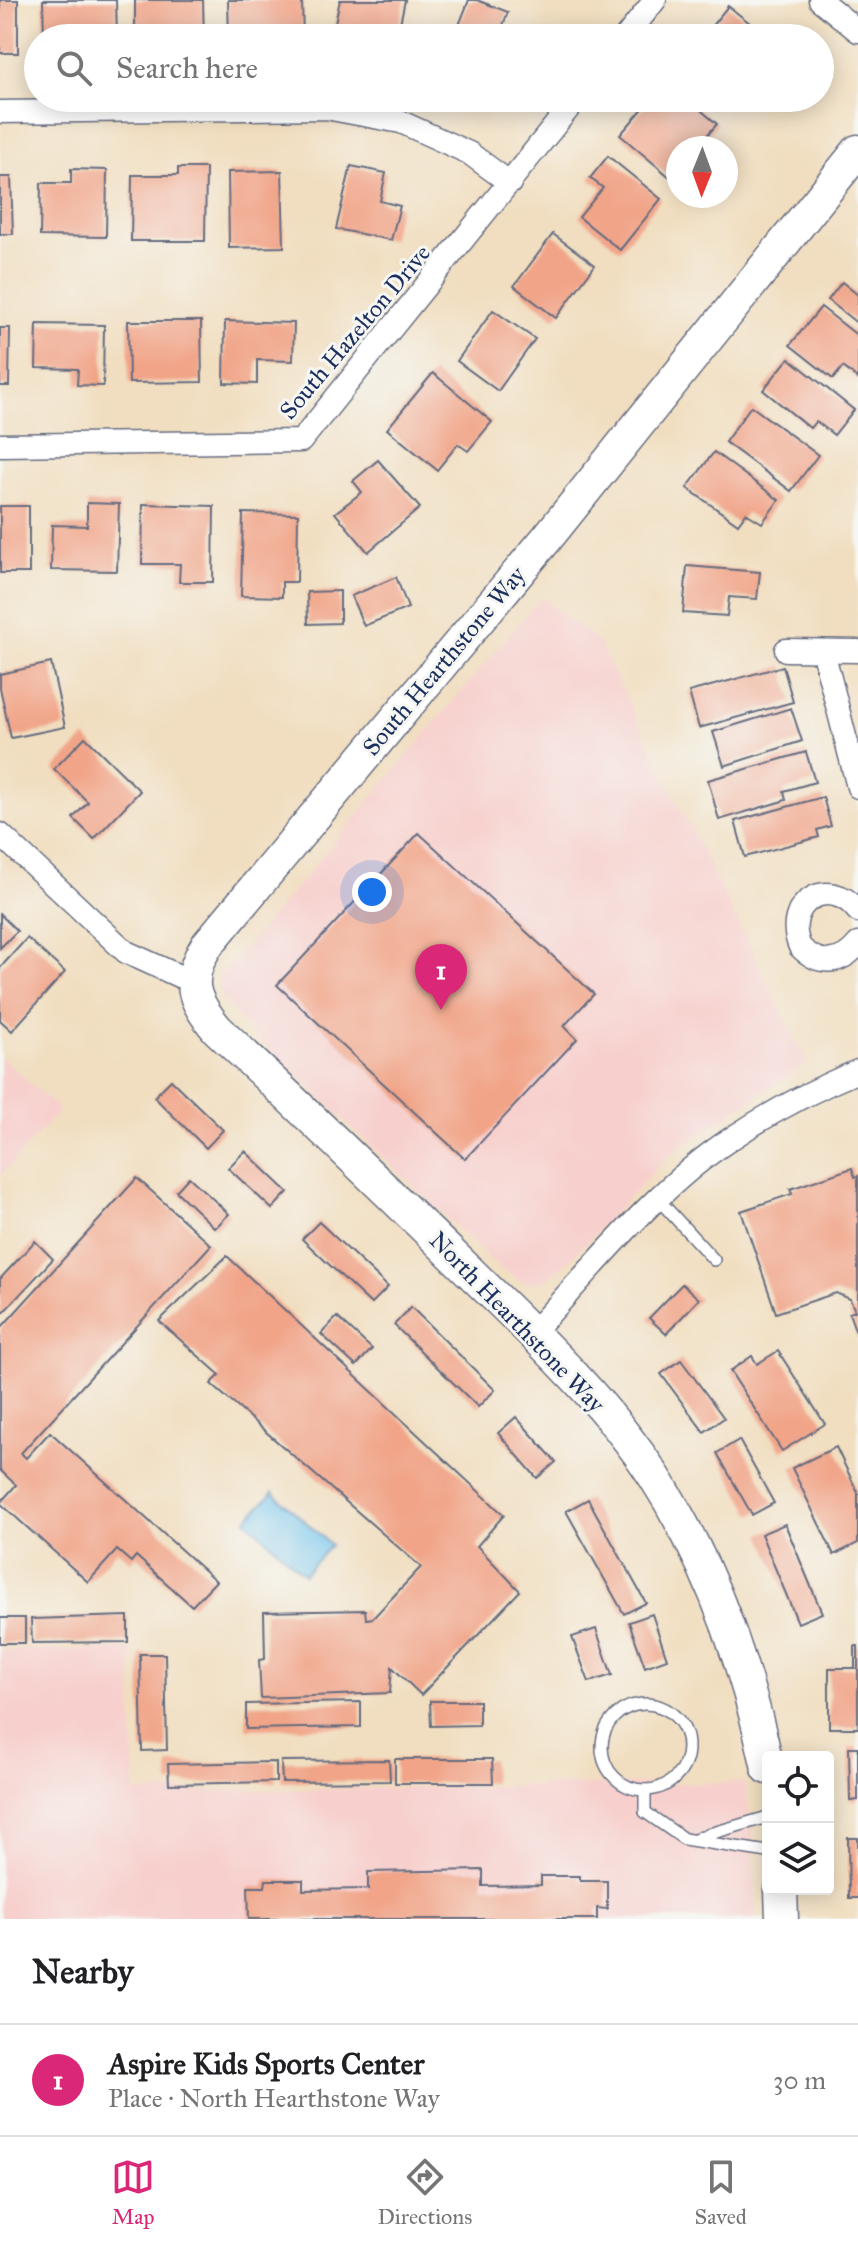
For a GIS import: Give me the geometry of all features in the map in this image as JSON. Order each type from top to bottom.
[{"type":"street","points":[[636,24],[655,0]]},
{"type":"street","points":[[820,0],[858,31]]},
{"type":"street","points":[[0,112],[24,112]]},
{"type":"street","points":[[347,112],[401,122],[469,153],[510,183]]},
{"type":"street","name":"South Hazelton Drive","points":[[0,445],[301,441],[566,112]]},
{"type":"street","name":"South Hearthstone Way","points":[[192,982],[207,945],[548,537],[858,151]]},
{"type":"street","points":[[786,650],[858,651]]},
{"type":"street","points":[[823,651],[858,787]]},
{"type":"street","points":[[0,834],[126,952],[192,982]]},
{"type":"street","points":[[858,911],[843,897],[822,894],[803,905],[794,925],[800,947],[808,956],[819,961],[841,959],[858,944]]},
{"type":"street","name":"North Hearthstone Way","points":[[192,982],[200,1009],[217,1029],[369,1173],[582,1383],[652,1473],[702,1563],[739,1654],[751,1690],[764,1751]]},
{"type":"street","points":[[532,1333],[658,1199],[727,1141],[781,1108],[858,1071]]},
{"type":"street","points":[[781,1895],[782,1919]]},
{"type":"lane","points":[[658,1199],[714,1260]]},
{"type":"lane","points":[[646,1704],[661,1706],[674,1714],[683,1725],[689,1754],[674,1780],[645,1790],[621,1783],[611,1774],[602,1749],[609,1723],[618,1713],[631,1706],[646,1704]]},
{"type":"lane","points":[[645,1790],[645,1812],[684,1839],[762,1851]]},
{"type":"lane","points":[[695,1839],[762,1819]]},
{"type":"shaded area","points":[[541,597],[599,643],[807,1063],[672,1152],[569,1261],[542,1282],[522,1282],[496,1265],[244,1025],[219,995],[218,976]]},
{"type":"shaded area","points":[[0,1056],[60,1110],[0,1176]]},
{"type":"shaded area","points":[[131,1649],[135,1792],[744,1782],[752,1827],[756,1919],[0,1919],[0,1650]]},
{"type":"water","points":[[273,1492],[331,1545],[304,1574],[246,1520]]},
{"type":"building","points":[[0,0],[18,0],[18,53],[0,53]]},
{"type":"building","points":[[43,0],[116,0],[117,24],[44,24]]},
{"type":"building","points":[[135,0],[203,0],[204,24],[135,24]]},
{"type":"building","points":[[228,0],[302,0],[303,24],[229,24]]},
{"type":"building","points":[[340,0],[405,0],[400,24],[335,24]]},
{"type":"building","points":[[469,0],[508,12],[504,24],[460,24]]},
{"type":"building","points":[[728,6],[751,24],[713,24]]},
{"type":"building","points":[[640,112],[703,112],[717,124],[706,136],[666,136],[666,174],[620,135]]},
{"type":"building","points":[[608,156],[661,199],[620,250],[579,217],[603,188],[590,178]]},
{"type":"building","points":[[351,166],[386,173],[380,201],[400,206],[391,240],[336,229]]},
{"type":"building","points":[[178,168],[206,168],[205,241],[131,241],[132,175],[178,175]]},
{"type":"building","points":[[71,169],[107,170],[106,237],[40,236],[41,183],[71,183]]},
{"type":"building","points":[[282,171],[284,247],[229,248],[228,172]]},
{"type":"building","points":[[0,177],[11,177],[13,234],[0,234]]},
{"type":"building","points":[[553,234],[595,265],[556,318],[514,286]]},
{"type":"building","points":[[842,282],[858,295],[858,324],[828,300]]},
{"type":"building","points":[[821,307],[858,336],[858,379],[843,367],[833,379],[790,345]]},
{"type":"building","points":[[493,310],[535,339],[498,391],[457,361]]},
{"type":"building","points":[[128,321],[201,321],[202,382],[129,383]]},
{"type":"building","points":[[225,321],[294,323],[293,361],[257,360],[257,384],[224,383]]},
{"type":"building","points":[[37,324],[104,325],[103,386],[77,385],[78,369],[36,368]]},
{"type":"building","points":[[0,328],[10,328],[9,386],[0,386]]},
{"type":"building","points":[[789,358],[854,410],[834,435],[816,421],[810,428],[763,390]]},
{"type":"building","points":[[433,373],[492,422],[468,451],[458,444],[437,470],[387,429]]},
{"type":"building","points":[[751,406],[818,455],[791,491],[725,442]]},
{"type":"building","points":[[714,452],[779,500],[762,523],[746,513],[738,524],[687,488]]},
{"type":"building","points":[[378,460],[420,508],[368,552],[335,513],[362,492],[353,481]]},
{"type":"building","points":[[87,503],[119,504],[117,571],[51,570],[52,525],[87,526]]},
{"type":"building","points":[[143,504],[214,506],[213,582],[179,582],[180,564],[142,564]]},
{"type":"building","points":[[0,506],[29,506],[29,573],[0,573]]},
{"type":"building","points":[[243,513],[298,514],[297,582],[282,582],[282,597],[241,596]]},
{"type":"building","points":[[687,566],[760,572],[757,599],[729,597],[727,616],[683,613]]},
{"type":"building","points":[[396,577],[408,608],[364,626],[351,596]]},
{"type":"building","points":[[340,591],[340,623],[308,624],[307,592]]},
{"type":"building","points":[[51,663],[65,727],[11,738],[0,674]]},
{"type":"building","points":[[783,666],[793,702],[699,728],[689,692]]},
{"type":"building","points":[[791,708],[802,741],[724,766],[713,732]]},
{"type":"building","points":[[85,737],[140,791],[94,839],[73,818],[88,802],[54,769]]},
{"type":"building","points":[[806,752],[815,782],[784,791],[786,800],[719,820],[708,780]]},
{"type":"building","points":[[823,797],[831,826],[817,830],[819,837],[745,857],[735,821]]},
{"type":"building","points":[[419,833],[594,994],[564,1026],[577,1039],[465,1159],[277,985]]},
{"type":"building","points":[[0,914],[17,931],[0,948]]},
{"type":"building","points":[[27,938],[65,972],[12,1031],[0,1020],[0,968]]},
{"type":"building","points":[[171,1080],[223,1130],[206,1148],[154,1097]]},
{"type":"building","points":[[245,1151],[288,1192],[272,1209],[228,1168]]},
{"type":"building","points":[[852,1168],[855,1177],[858,1176],[858,1338],[849,1313],[855,1311],[850,1299],[836,1293],[776,1313],[741,1211],[792,1194],[790,1189]]},
{"type":"building","points":[[189,1177],[229,1214],[215,1228],[176,1191]]},
{"type":"building","points":[[137,1178],[211,1245],[21,1453],[26,1458],[50,1432],[216,1581],[192,1606],[136,1556],[131,1562],[117,1550],[88,1582],[0,1503],[16,1485],[0,1470],[0,1329]]},
{"type":"building","points":[[319,1222],[388,1287],[371,1304],[302,1239]]},
{"type":"building","points":[[35,1241],[53,1259],[0,1316],[0,1279]]},
{"type":"building","points":[[227,1256],[504,1515],[477,1546],[520,1591],[421,1695],[392,1667],[390,1693],[261,1698],[259,1660],[265,1659],[264,1612],[365,1610],[366,1619],[373,1618],[421,1567],[211,1384],[220,1375],[159,1321]]},
{"type":"building","points":[[682,1284],[699,1299],[666,1334],[649,1318]]},
{"type":"building","points":[[411,1307],[495,1390],[478,1407],[394,1325]]},
{"type":"building","points":[[337,1317],[372,1349],[356,1366],[321,1334]]},
{"type":"building","points":[[778,1351],[825,1424],[782,1451],[730,1371],[752,1356],[757,1364]]},
{"type":"building","points":[[681,1360],[724,1418],[704,1432],[661,1374]]},
{"type":"building","points":[[516,1417],[556,1462],[537,1478],[498,1433]]},
{"type":"building","points":[[739,1440],[774,1503],[752,1515],[717,1453]]},
{"type":"building","points":[[836,1447],[858,1493],[858,1543],[834,1555],[792,1468]]},
{"type":"building","points":[[588,1499],[646,1603],[624,1614],[566,1511]]},
{"type":"building","points":[[785,1524],[822,1613],[798,1623],[761,1534]]},
{"type":"building","points":[[652,1614],[667,1659],[645,1667],[629,1622]]},
{"type":"building","points":[[128,1616],[128,1642],[32,1643],[31,1619]]},
{"type":"building","points":[[0,1618],[25,1618],[25,1643],[0,1643]]},
{"type":"building","points":[[596,1629],[612,1675],[589,1682],[572,1637]]},
{"type":"building","points":[[855,1646],[858,1646],[858,1728],[829,1728],[829,1668],[855,1668]]},
{"type":"building","points":[[140,1654],[165,1654],[167,1750],[142,1751]]},
{"type":"building","points":[[430,1701],[479,1701],[479,1725],[431,1726]]},
{"type":"building","points":[[361,1702],[361,1727],[246,1729],[246,1704]]},
{"type":"building","points":[[849,1747],[858,1747],[858,1800],[850,1801]]},
{"type":"building","points":[[395,1759],[492,1759],[493,1783],[395,1783]]},
{"type":"building","points":[[389,1760],[390,1781],[282,1782],[281,1761]]},
{"type":"building","points":[[276,1762],[276,1782],[169,1784],[168,1764]]},
{"type":"building","points":[[848,1838],[858,1838],[858,1898],[849,1898]]},
{"type":"building","points":[[483,1870],[483,1886],[541,1885],[541,1876],[580,1876],[580,1881],[607,1881],[607,1909],[597,1908],[597,1919],[249,1919],[248,1887],[265,1887],[266,1880],[303,1880],[303,1890],[368,1889],[368,1872]]},
{"type":"place","name":"Aspire Kids Sports Center","points":[[441,1010]]}]
